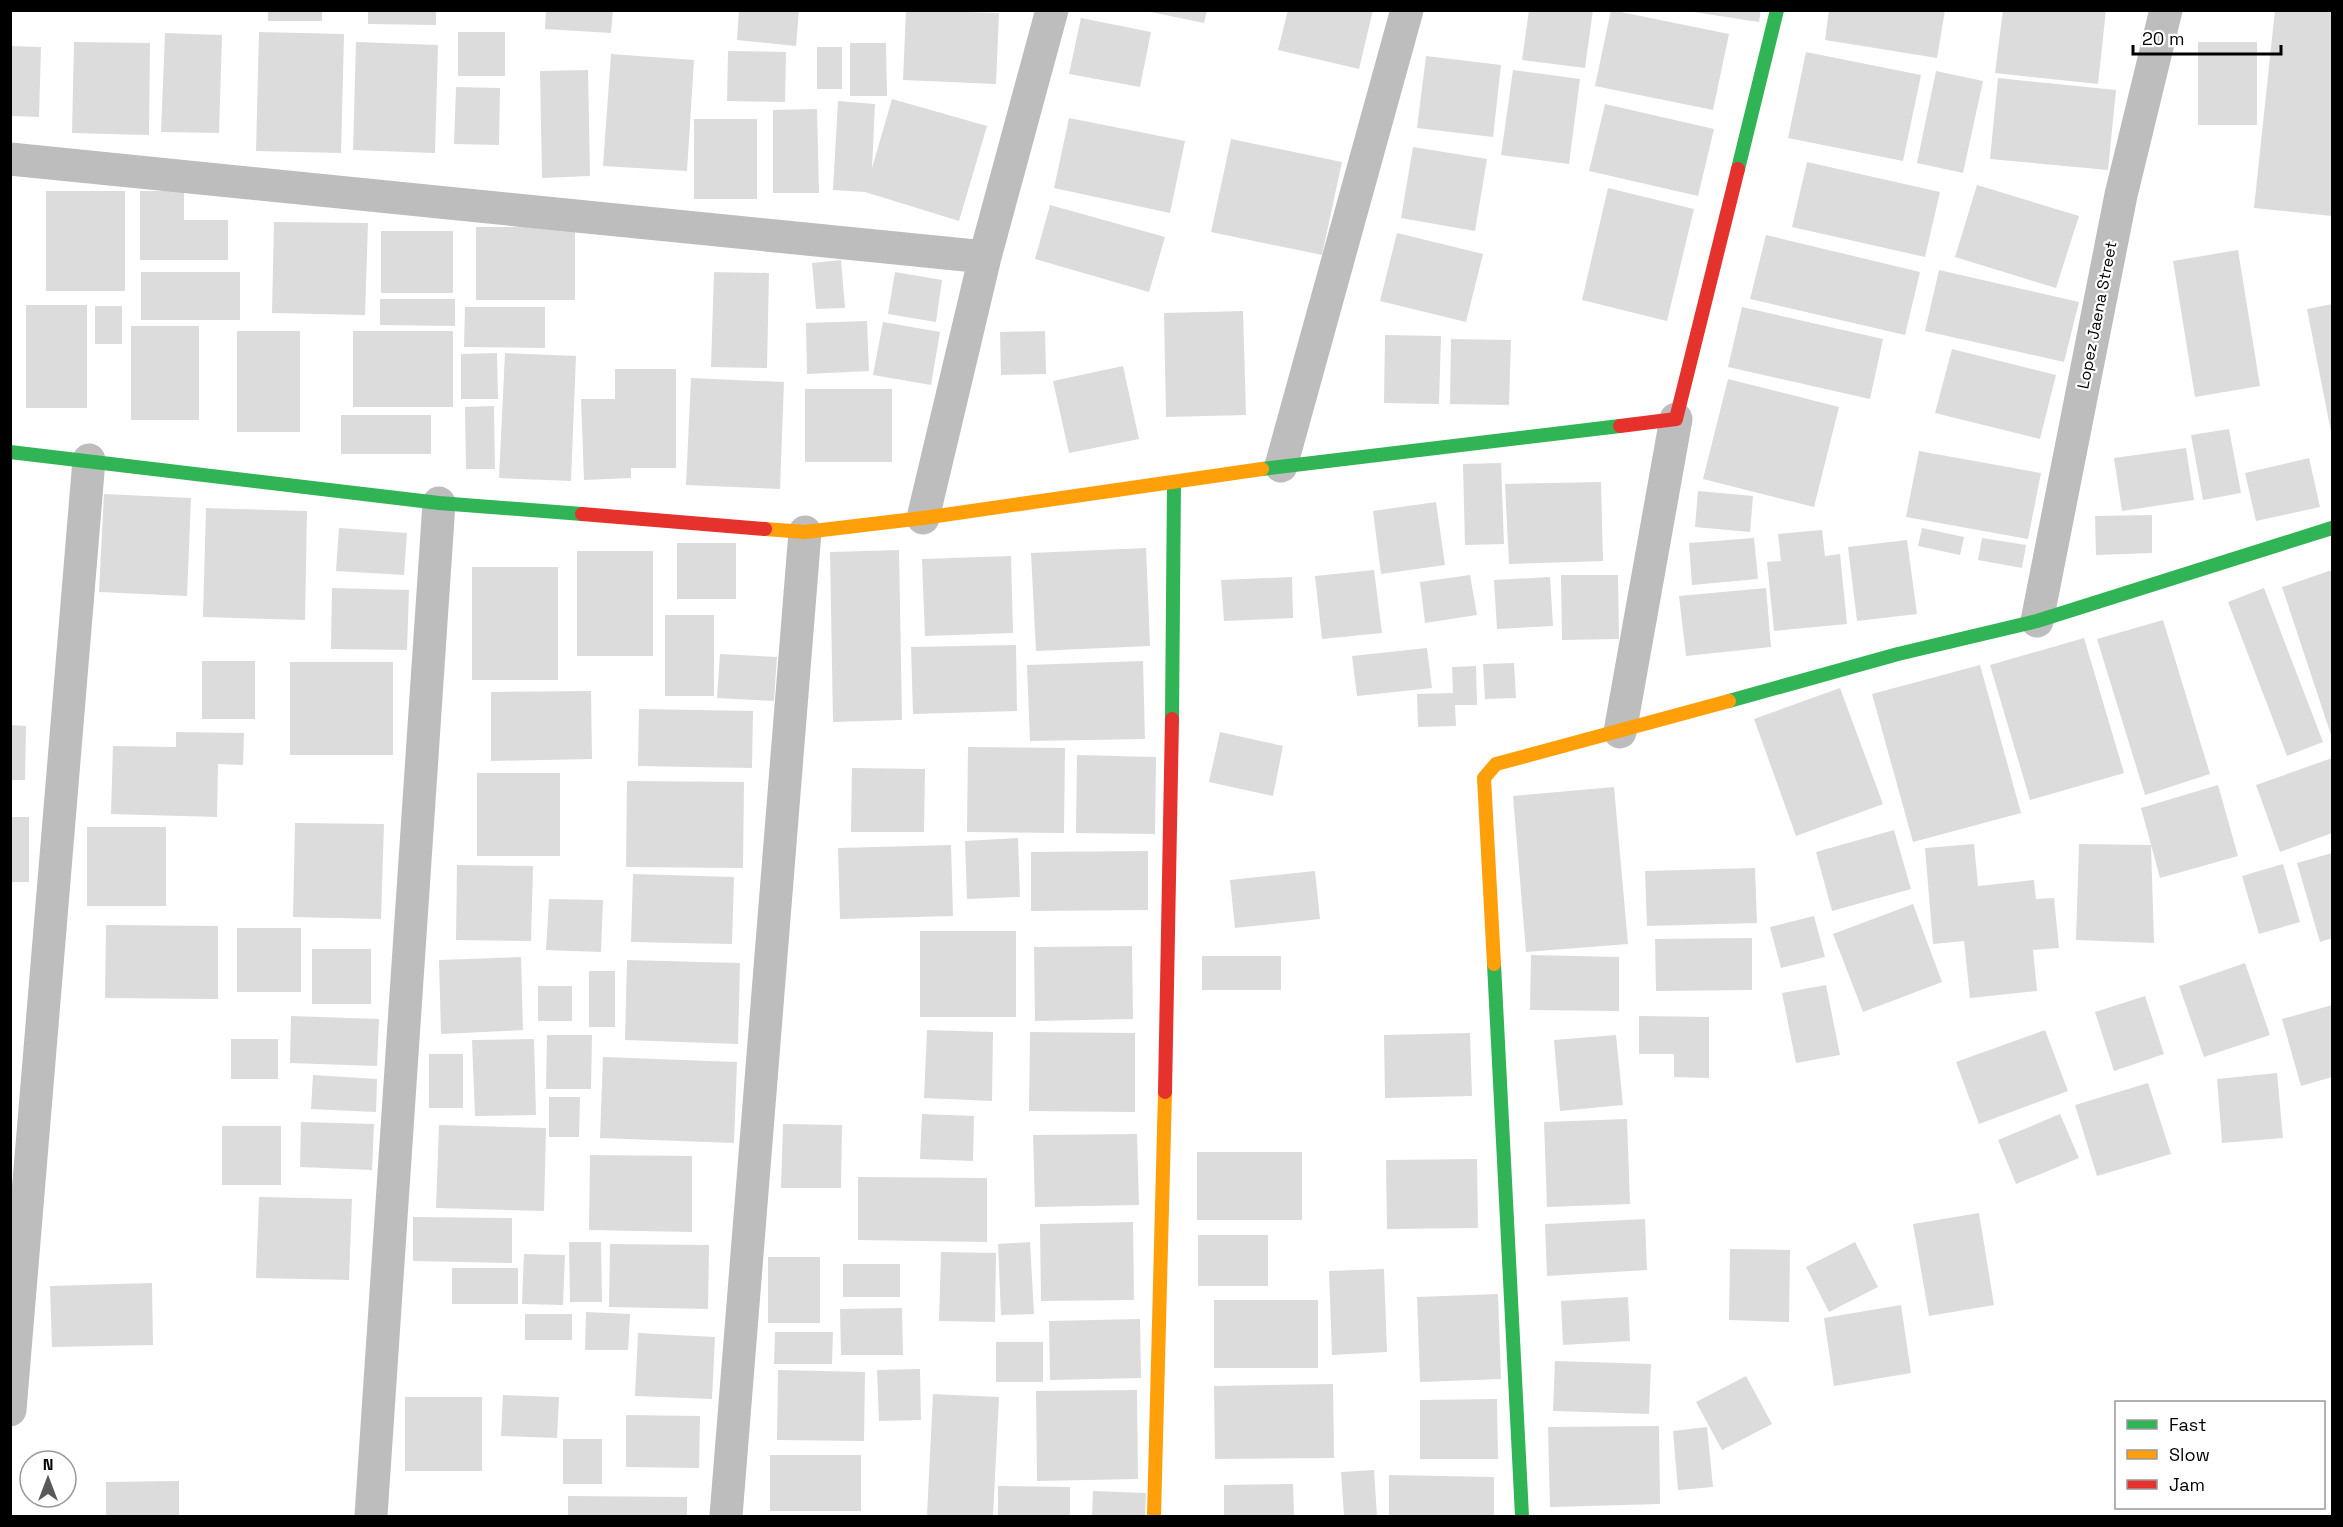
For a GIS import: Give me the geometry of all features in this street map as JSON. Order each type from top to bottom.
[{"type":"street","points":[[923,518],[985,257],[1052,10]]},
{"type":"street","points":[[1281,466],[1407,10]]},
{"type":"street","points":[[1620,732],[1676,419],[1777,10]]},
{"type":"street","name":"Lopez Jaena Street","points":[[2037,621],[2121,195],[2166,10]]},
{"type":"street","points":[[10,159],[985,257]]},
{"type":"street","points":[[10,452],[439,503],[805,532],[923,518],[1281,466],[1676,419]]},
{"type":"street","points":[[10,1410],[89,460]]},
{"type":"street","points":[[1154,1516],[1170,882],[1174,482]]},
{"type":"street","points":[[370,1516],[439,503]]},
{"type":"street","points":[[1522,1516],[1484,777],[1496,764],[1620,732],[1898,654],[2037,621],[2332,528]]},
{"type":"street","points":[[726,1516],[805,532]]},
{"type":"building","points":[[268,10],[322,10],[322,21],[268,21]]},
{"type":"building","points":[[368,10],[436,10],[436,25],[368,24]]},
{"type":"building","points":[[546,10],[613,10],[611,33],[545,29]]},
{"type":"building","points":[[739,10],[799,10],[796,46],[737,40]]},
{"type":"building","points":[[906,10],[999,13],[996,84],[903,80]]},
{"type":"building","points":[[1141,10],[1207,10],[1204,23]]},
{"type":"building","points":[[1288,10],[1373,10],[1359,69],[1278,50]]},
{"type":"building","points":[[1529,10],[1593,10],[1585,68],[1522,60]]},
{"type":"building","points":[[1611,10],[1729,34],[1713,110],[1595,86]]},
{"type":"building","points":[[1681,10],[1761,10],[1759,22]]},
{"type":"building","points":[[1829,10],[1945,10],[1937,58],[1825,40]]},
{"type":"building","points":[[2003,10],[2106,10],[2098,84],[1995,73]]},
{"type":"building","points":[[2275,10],[2332,10],[2332,216],[2254,208]]},
{"type":"building","points":[[1081,18],[1151,32],[1140,87],[1069,74]]},
{"type":"building","points":[[259,32],[344,34],[341,153],[256,151]]},
{"type":"building","points":[[458,32],[505,32],[505,76],[458,76]]},
{"type":"building","points":[[165,33],[222,35],[219,133],[161,132]]},
{"type":"building","points":[[74,42],[150,43],[149,135],[72,133]]},
{"type":"building","points":[[356,42],[438,45],[435,153],[353,150]]},
{"type":"building","points":[[2198,42],[2257,42],[2257,125],[2198,125]]},
{"type":"building","points":[[850,43],[886,43],[887,96],[850,96]]},
{"type":"building","points":[[10,46],[41,47],[39,117],[10,116]]},
{"type":"building","points":[[817,47],[842,47],[842,89],[817,89]]},
{"type":"building","points":[[728,51],[786,52],[785,102],[727,101]]},
{"type":"building","points":[[1806,52],[1921,75],[1903,161],[1788,138]]},
{"type":"building","points":[[611,54],[694,60],[687,171],[603,166]]},
{"type":"building","points":[[1426,56],[1501,65],[1493,137],[1417,128]]},
{"type":"building","points":[[588,70],[590,176],[542,178],[540,71]]},
{"type":"building","points":[[1513,70],[1580,79],[1569,164],[1501,155]]},
{"type":"building","points":[[1936,71],[1983,81],[1963,173],[1917,163]]},
{"type":"building","points":[[1998,78],[2116,90],[2108,170],[1990,159]]},
{"type":"building","points":[[456,87],[500,88],[499,145],[454,144]]},
{"type":"building","points":[[892,99],[987,126],[959,221],[865,192],[833,190],[838,101],[875,104],[872,168]]},
{"type":"building","points":[[1605,104],[1714,129],[1698,196],[1589,171]]},
{"type":"building","points":[[817,109],[819,193],[773,193],[773,110]]},
{"type":"building","points":[[1069,118],[1185,141],[1170,213],[1054,188]]},
{"type":"building","points":[[694,119],[757,119],[757,199],[694,199]]},
{"type":"building","points":[[1231,139],[1342,162],[1322,255],[1211,232]]},
{"type":"building","points":[[1413,147],[1487,159],[1475,231],[1401,218]]},
{"type":"building","points":[[1807,162],[1940,192],[1925,257],[1792,227]]},
{"type":"building","points":[[1977,185],[2079,216],[2056,288],[1955,257]]},
{"type":"building","points":[[1608,188],[1694,209],[1667,321],[1582,300]]},
{"type":"building","points":[[46,191],[125,191],[125,291],[46,291]]},
{"type":"building","points":[[140,191],[184,191],[184,220],[228,220],[228,260],[140,260]]},
{"type":"building","points":[[1050,205],[1165,237],[1149,292],[1035,259]]},
{"type":"building","points":[[274,222],[368,223],[365,315],[272,313]]},
{"type":"building","points":[[476,227],[575,227],[575,300],[476,300]]},
{"type":"building","points":[[381,231],[453,231],[453,293],[381,293]]},
{"type":"building","points":[[1397,233],[1483,254],[1466,322],[1380,301]]},
{"type":"building","points":[[1766,235],[1920,272],[1905,335],[1750,299]]},
{"type":"building","points":[[2238,250],[2260,386],[2195,397],[2173,261]]},
{"type":"building","points":[[841,260],[845,308],[816,309],[812,263]]},
{"type":"building","points":[[1939,270],[2079,302],[2064,362],[1925,331]]},
{"type":"building","points":[[141,272],[240,272],[240,320],[141,320]]},
{"type":"building","points":[[714,272],[769,273],[767,368],[711,367]]},
{"type":"building","points":[[895,272],[942,280],[936,322],[888,314]]},
{"type":"building","points":[[380,299],[455,299],[455,326],[380,325]]},
{"type":"building","points":[[2332,304],[2332,432],[2331,432],[2307,309]]},
{"type":"building","points":[[26,305],[87,305],[87,408],[26,408]]},
{"type":"building","points":[[95,306],[122,306],[122,344],[95,344]]},
{"type":"building","points":[[465,307],[545,307],[545,348],[464,347]]},
{"type":"building","points":[[1742,307],[1883,339],[1870,399],[1728,367]]},
{"type":"building","points":[[1243,311],[1246,415],[1166,417],[1164,313]]},
{"type":"building","points":[[867,321],[869,371],[807,374],[806,323]]},
{"type":"building","points":[[883,322],[940,332],[931,385],[873,375]]},
{"type":"building","points":[[131,326],[199,326],[199,420],[131,420]]},
{"type":"building","points":[[237,331],[300,331],[300,432],[237,432]]},
{"type":"building","points":[[353,331],[453,331],[453,407],[353,407]]},
{"type":"building","points":[[1045,331],[1046,374],[1001,375],[1000,332]]},
{"type":"building","points":[[1385,335],[1441,336],[1439,404],[1384,403]]},
{"type":"building","points":[[1451,339],[1511,340],[1509,405],[1450,404]]},
{"type":"building","points":[[1952,349],[2056,375],[2040,439],[1935,413]]},
{"type":"building","points":[[497,353],[498,399],[461,399],[461,354]]},
{"type":"building","points":[[505,353],[576,356],[571,481],[499,478]]},
{"type":"building","points":[[1123,366],[1139,439],[1069,453],[1053,381]]},
{"type":"building","points":[[615,369],[676,369],[676,468],[631,468],[631,478],[584,480],[581,399],[615,399]]},
{"type":"building","points":[[691,378],[784,382],[780,489],[686,485]]},
{"type":"building","points":[[1728,379],[1839,407],[1814,507],[1703,479]]},
{"type":"building","points":[[805,389],[892,389],[892,462],[805,462]]},
{"type":"building","points":[[494,406],[495,469],[466,469],[465,407]]},
{"type":"building","points":[[341,415],[431,415],[431,454],[341,454]]},
{"type":"building","points":[[2229,429],[2241,493],[2203,500],[2191,435]]},
{"type":"building","points":[[2186,448],[2194,500],[2122,511],[2114,458]]},
{"type":"building","points":[[1919,451],[2041,473],[2028,539],[1906,517]]},
{"type":"building","points":[[2309,458],[2320,507],[2256,521],[2245,473]]},
{"type":"building","points":[[1501,463],[1504,544],[1465,545],[1463,464]]},
{"type":"building","points":[[1601,482],[1603,561],[1509,564],[1505,484]]},
{"type":"building","points":[[1698,491],[1753,496],[1750,532],[1695,527]]},
{"type":"building","points":[[104,494],[191,498],[187,596],[99,592]]},
{"type":"building","points":[[1436,502],[1445,565],[1381,574],[1373,511]]},
{"type":"building","points":[[206,508],[307,511],[305,620],[203,617]]},
{"type":"building","points":[[2152,515],[2152,553],[2096,555],[2095,516]]},
{"type":"building","points":[[339,528],[407,533],[404,575],[336,571]]},
{"type":"building","points":[[1922,528],[1964,537],[1960,555],[1918,546]]},
{"type":"building","points":[[1822,530],[1825,556],[1840,554],[1847,624],[1774,631],[1767,562],[1781,561],[1778,534]]},
{"type":"building","points":[[1754,538],[1758,579],[1692,585],[1689,543]]},
{"type":"building","points":[[1982,538],[2026,545],[2022,568],[1978,560]]},
{"type":"building","points":[[1907,540],[1917,614],[1857,621],[1848,547]]},
{"type":"building","points":[[677,543],[736,543],[736,599],[677,599]]},
{"type":"building","points":[[1146,548],[1150,646],[1036,651],[1031,553]]},
{"type":"building","points":[[899,550],[902,720],[833,722],[830,552]]},
{"type":"building","points":[[577,551],[653,551],[653,656],[577,656]]},
{"type":"building","points":[[1011,556],[1013,633],[925,636],[922,559]]},
{"type":"building","points":[[472,567],[558,567],[558,680],[472,680]]},
{"type":"building","points":[[1374,570],[1382,633],[1322,639],[1315,576]]},
{"type":"building","points":[[2332,570],[2332,738],[2282,587]]},
{"type":"building","points":[[1470,575],[1477,615],[1425,623],[1420,582]]},
{"type":"building","points":[[1561,575],[1618,575],[1619,639],[1562,640]]},
{"type":"building","points":[[1292,577],[1293,618],[1224,621],[1221,580]]},
{"type":"building","points":[[1550,577],[1553,626],[1497,629],[1494,580]]},
{"type":"building","points":[[332,588],[409,590],[407,650],[331,649]]},
{"type":"building","points":[[1766,588],[1771,647],[1686,656],[1679,596]]},
{"type":"building","points":[[2264,588],[2323,742],[2287,756],[2228,602]]},
{"type":"building","points":[[665,615],[714,615],[714,696],[665,696]]},
{"type":"building","points":[[2163,620],[2210,774],[2145,795],[2097,639]]},
{"type":"building","points":[[2084,638],[2124,773],[2030,800],[1990,665]]},
{"type":"building","points":[[1016,645],[1017,711],[913,714],[911,647]]},
{"type":"building","points":[[1427,648],[1432,688],[1357,696],[1352,656]]},
{"type":"building","points":[[720,654],[777,657],[774,701],[717,698]]},
{"type":"building","points":[[202,661],[255,661],[255,719],[202,719]]},
{"type":"building","points":[[1143,661],[1145,739],[1030,741],[1027,665]]},
{"type":"building","points":[[290,662],[393,662],[393,755],[290,755]]},
{"type":"building","points":[[1514,663],[1516,698],[1485,699],[1483,664]]},
{"type":"building","points":[[1980,665],[2021,813],[1913,842],[1872,694]]},
{"type":"building","points":[[1476,666],[1477,705],[1455,705],[1456,726],[1418,727],[1417,694],[1453,693],[1452,667]]},
{"type":"building","points":[[1840,688],[1883,804],[1796,836],[1754,719]]},
{"type":"building","points":[[591,691],[592,759],[491,761],[491,692]]},
{"type":"building","points":[[639,709],[753,711],[752,768],[638,766]]},
{"type":"building","points":[[10,725],[26,726],[25,780],[10,780]]},
{"type":"building","points":[[176,732],[244,733],[243,765],[218,764],[217,817],[111,814],[113,746],[176,747]]},
{"type":"building","points":[[1220,732],[1283,746],[1273,796],[1209,782]]},
{"type":"building","points":[[968,747],[1065,748],[1064,833],[967,832]]},
{"type":"building","points":[[1077,755],[1156,757],[1155,834],[1076,833]]},
{"type":"building","points":[[2332,758],[2332,833],[2280,852],[2256,785]]},
{"type":"building","points":[[852,768],[925,769],[924,832],[851,832]]},
{"type":"building","points":[[477,773],[560,773],[560,856],[477,856]]},
{"type":"building","points":[[627,781],[744,782],[743,868],[626,867]]},
{"type":"building","points":[[2218,785],[2238,856],[2160,878],[2141,808]]},
{"type":"building","points":[[1614,787],[1628,944],[1526,952],[1513,796]]},
{"type":"building","points":[[10,817],[29,817],[29,882],[10,882]]},
{"type":"building","points":[[295,823],[384,824],[381,919],[293,917]]},
{"type":"building","points":[[87,827],[166,827],[166,906],[87,906]]},
{"type":"building","points":[[1894,830],[1911,889],[1832,911],[1816,852]]},
{"type":"building","points":[[1018,838],[1020,897],[967,899],[965,841]]},
{"type":"building","points":[[1974,844],[1978,886],[2034,880],[2036,899],[2054,898],[2059,948],[2033,950],[2037,991],[1970,998],[1964,941],[1933,944],[1925,848]]},
{"type":"building","points":[[2079,844],[2151,845],[2154,943],[2076,940]]},
{"type":"building","points":[[951,845],[953,916],[840,919],[838,848]]},
{"type":"building","points":[[1148,851],[1148,910],[1031,911],[1031,852]]},
{"type":"building","points":[[2332,853],[2332,938],[2320,942],[2297,863]]},
{"type":"building","points":[[2283,864],[2300,922],[2259,934],[2242,876]]},
{"type":"building","points":[[457,865],[533,866],[531,941],[456,940]]},
{"type":"building","points":[[1755,868],[1757,923],[1647,926],[1645,871]]},
{"type":"building","points":[[1315,871],[1320,919],[1235,928],[1230,880]]},
{"type":"building","points":[[633,874],[734,877],[732,944],[631,942]]},
{"type":"building","points":[[549,899],[603,900],[601,952],[546,950]]},
{"type":"building","points":[[1913,904],[1942,982],[1863,1012],[1833,934]]},
{"type":"building","points":[[1814,916],[1825,957],[1781,968],[1770,927]]},
{"type":"building","points":[[106,925],[218,926],[218,999],[105,998]]},
{"type":"building","points":[[237,928],[301,928],[301,992],[237,992]]},
{"type":"building","points":[[920,931],[1016,931],[1016,1017],[920,1017]]},
{"type":"building","points":[[1752,938],[1752,990],[1656,991],[1655,939]]},
{"type":"building","points":[[1132,946],[1133,1019],[1035,1021],[1034,947]]},
{"type":"building","points":[[312,949],[371,949],[371,1004],[312,1004]]},
{"type":"building","points":[[1531,955],[1619,957],[1619,1011],[1530,1010]]},
{"type":"building","points":[[1202,956],[1281,956],[1281,990],[1202,990]]},
{"type":"building","points":[[521,957],[523,1030],[441,1034],[439,960]]},
{"type":"building","points":[[627,960],[740,963],[738,1044],[625,1040]]},
{"type":"building","points":[[2245,963],[2270,1035],[2204,1057],[2179,986]]},
{"type":"building","points":[[589,971],[615,971],[615,1027],[589,1027]]},
{"type":"building","points":[[1826,985],[1840,1055],[1796,1063],[1782,993]]},
{"type":"building","points":[[538,986],[572,986],[572,1021],[538,1021]]},
{"type":"building","points":[[2145,996],[2164,1054],[2114,1071],[2095,1012]]},
{"type":"building","points":[[2332,1005],[2332,1077],[2301,1086],[2282,1019]]},
{"type":"building","points":[[291,1016],[379,1019],[377,1066],[290,1063]]},
{"type":"building","points":[[1639,1016],[1709,1017],[1709,1078],[1674,1077],[1674,1054],[1639,1054]]},
{"type":"building","points":[[927,1030],[993,1032],[992,1101],[924,1098]]},
{"type":"building","points":[[2045,1030],[2068,1091],[1979,1124],[1956,1062]]},
{"type":"building","points":[[1030,1032],[1135,1033],[1135,1112],[1029,1111]]},
{"type":"building","points":[[1470,1033],[1472,1096],[1385,1098],[1384,1035]]},
{"type":"building","points":[[547,1035],[592,1035],[591,1089],[546,1089]]},
{"type":"building","points":[[1616,1035],[1623,1105],[1560,1111],[1554,1040]]},
{"type":"building","points":[[231,1039],[278,1039],[278,1079],[231,1079]]},
{"type":"building","points":[[534,1039],[536,1115],[475,1116],[472,1040]]},
{"type":"building","points":[[429,1054],[463,1054],[463,1108],[429,1108]]},
{"type":"building","points":[[603,1057],[737,1062],[734,1143],[600,1138]]},
{"type":"building","points":[[2277,1073],[2283,1138],[2222,1143],[2217,1079]]},
{"type":"building","points":[[313,1075],[377,1079],[376,1112],[311,1109]]},
{"type":"building","points":[[2148,1083],[2171,1154],[2097,1176],[2075,1105]]},
{"type":"building","points":[[549,1097],[580,1097],[579,1137],[549,1137]]},
{"type":"building","points":[[922,1114],[974,1116],[973,1161],[920,1159]]},
{"type":"building","points":[[2060,1114],[2079,1158],[2016,1184],[1998,1140]]},
{"type":"building","points":[[1627,1119],[1630,1204],[1547,1207],[1544,1122]]},
{"type":"building","points":[[301,1122],[374,1124],[372,1170],[300,1167]]},
{"type":"building","points":[[783,1124],[842,1125],[841,1188],[781,1188]]},
{"type":"building","points":[[439,1125],[546,1128],[544,1211],[436,1208]]},
{"type":"building","points":[[222,1126],[281,1126],[281,1185],[222,1185]]},
{"type":"building","points":[[1137,1134],[1139,1205],[1035,1207],[1033,1135]]},
{"type":"building","points":[[1197,1152],[1302,1152],[1302,1220],[1197,1220]]},
{"type":"building","points":[[590,1155],[692,1156],[692,1232],[589,1230]]},
{"type":"building","points":[[1477,1159],[1478,1228],[1387,1229],[1386,1160]]},
{"type":"building","points":[[858,1177],[987,1178],[987,1242],[858,1240]]},
{"type":"building","points":[[259,1197],[352,1199],[349,1280],[256,1278]]},
{"type":"building","points":[[1979,1213],[1994,1305],[1929,1316],[1913,1224]]},
{"type":"building","points":[[413,1217],[512,1218],[512,1263],[413,1261]]},
{"type":"building","points":[[1645,1219],[1647,1270],[1547,1276],[1545,1224]]},
{"type":"building","points":[[1133,1222],[1134,1300],[1041,1301],[1040,1224]]},
{"type":"building","points":[[1198,1235],[1268,1235],[1268,1286],[1198,1286]]},
{"type":"building","points":[[569,1242],[601,1242],[602,1302],[570,1302]]},
{"type":"building","points":[[1030,1242],[1034,1314],[1001,1315],[998,1244]]},
{"type":"building","points":[[1855,1242],[1878,1287],[1829,1312],[1806,1267]]},
{"type":"building","points":[[610,1244],[709,1245],[708,1309],[609,1307]]},
{"type":"building","points":[[1730,1249],[1790,1250],[1789,1322],[1729,1320]]},
{"type":"building","points":[[941,1252],[996,1253],[995,1322],[939,1321]]},
{"type":"building","points":[[524,1254],[565,1255],[563,1305],[522,1304]]},
{"type":"building","points":[[768,1257],[820,1257],[820,1323],[768,1323]]},
{"type":"building","points":[[843,1264],[900,1264],[900,1297],[843,1297]]},
{"type":"building","points":[[452,1268],[518,1268],[518,1304],[452,1304]]},
{"type":"building","points":[[1384,1269],[1387,1352],[1332,1355],[1329,1271]]},
{"type":"building","points":[[152,1283],[153,1345],[52,1347],[50,1286]]},
{"type":"building","points":[[1498,1294],[1501,1379],[1420,1382],[1417,1297]]},
{"type":"building","points":[[1628,1297],[1630,1341],[1563,1345],[1561,1301]]},
{"type":"building","points":[[1214,1300],[1318,1300],[1318,1368],[1214,1368]]},
{"type":"building","points":[[1901,1305],[1911,1373],[1834,1386],[1824,1318]]},
{"type":"building","points":[[902,1308],[903,1355],[841,1355],[840,1309]]},
{"type":"building","points":[[586,1312],[630,1314],[628,1350],[585,1350]]},
{"type":"building","points":[[525,1314],[572,1314],[572,1340],[525,1340]]},
{"type":"building","points":[[1140,1319],[1141,1378],[1050,1380],[1049,1321]]},
{"type":"building","points":[[775,1332],[833,1332],[832,1364],[774,1364]]},
{"type":"building","points":[[638,1333],[715,1337],[712,1399],[635,1396]]},
{"type":"building","points":[[996,1342],[1043,1342],[1043,1382],[996,1382]]},
{"type":"building","points":[[1555,1361],[1651,1364],[1649,1414],[1553,1411]]},
{"type":"building","points":[[920,1369],[921,1420],[879,1421],[877,1370]]},
{"type":"building","points":[[778,1370],[865,1372],[864,1441],[777,1440]]},
{"type":"building","points":[[1746,1376],[1772,1424],[1722,1450],[1696,1402]]},
{"type":"building","points":[[1333,1384],[1334,1458],[1215,1459],[1214,1386]]},
{"type":"building","points":[[1137,1390],[1138,1479],[1037,1481],[1036,1391]]},
{"type":"building","points":[[933,1394],[999,1397],[993,1516],[927,1515]]},
{"type":"building","points":[[503,1395],[559,1397],[557,1438],[501,1436]]},
{"type":"building","points":[[405,1397],[482,1397],[482,1471],[405,1471]]},
{"type":"building","points":[[1497,1399],[1498,1459],[1420,1459],[1420,1400]]},
{"type":"building","points":[[626,1415],[700,1416],[699,1468],[626,1467]]},
{"type":"building","points":[[1659,1426],[1660,1504],[1550,1507],[1548,1427]]},
{"type":"building","points":[[1707,1427],[1713,1487],[1678,1490],[1673,1431]]},
{"type":"building","points":[[563,1439],[602,1439],[602,1484],[563,1484]]},
{"type":"building","points":[[770,1455],[861,1455],[861,1511],[770,1511]]},
{"type":"building","points":[[1374,1470],[1377,1516],[1344,1516],[1341,1472]]},
{"type":"building","points":[[1389,1475],[1494,1477],[1494,1516],[1389,1516]]},
{"type":"building","points":[[179,1481],[179,1516],[106,1516],[106,1482]]},
{"type":"building","points":[[1293,1484],[1294,1516],[1224,1516],[1224,1485]]},
{"type":"building","points":[[998,1486],[1070,1487],[1070,1516],[998,1516]]},
{"type":"building","points":[[1093,1491],[1146,1493],[1145,1516],[1092,1516]]},
{"type":"building","points":[[568,1496],[687,1497],[687,1516],[568,1516]]},
{"type":"traffic: fast","points":[[1738,169],[1777,10]]},
{"type":"traffic: fast","points":[[1262,469],[1620,426]]},
{"type":"traffic: fast","points":[[10,452],[439,503],[582,514]]},
{"type":"traffic: fast","points":[[1172,719],[1174,482]]},
{"type":"traffic: fast","points":[[1729,701],[1898,654],[2037,621],[2332,528]]},
{"type":"traffic: fast","points":[[1494,964],[1522,1516]]},
{"type":"traffic: slow","points":[[765,529],[805,532],[923,518],[1262,469]]},
{"type":"traffic: slow","points":[[1494,964],[1484,778],[1496,764],[1729,701]]},
{"type":"traffic: slow","points":[[1154,1516],[1165,1092]]},
{"type":"traffic: jam","points":[[1620,426],[1676,419],[1738,169]]},
{"type":"traffic: jam","points":[[582,514],[765,529]]},
{"type":"traffic: jam","points":[[1165,1092],[1172,719]]}]
